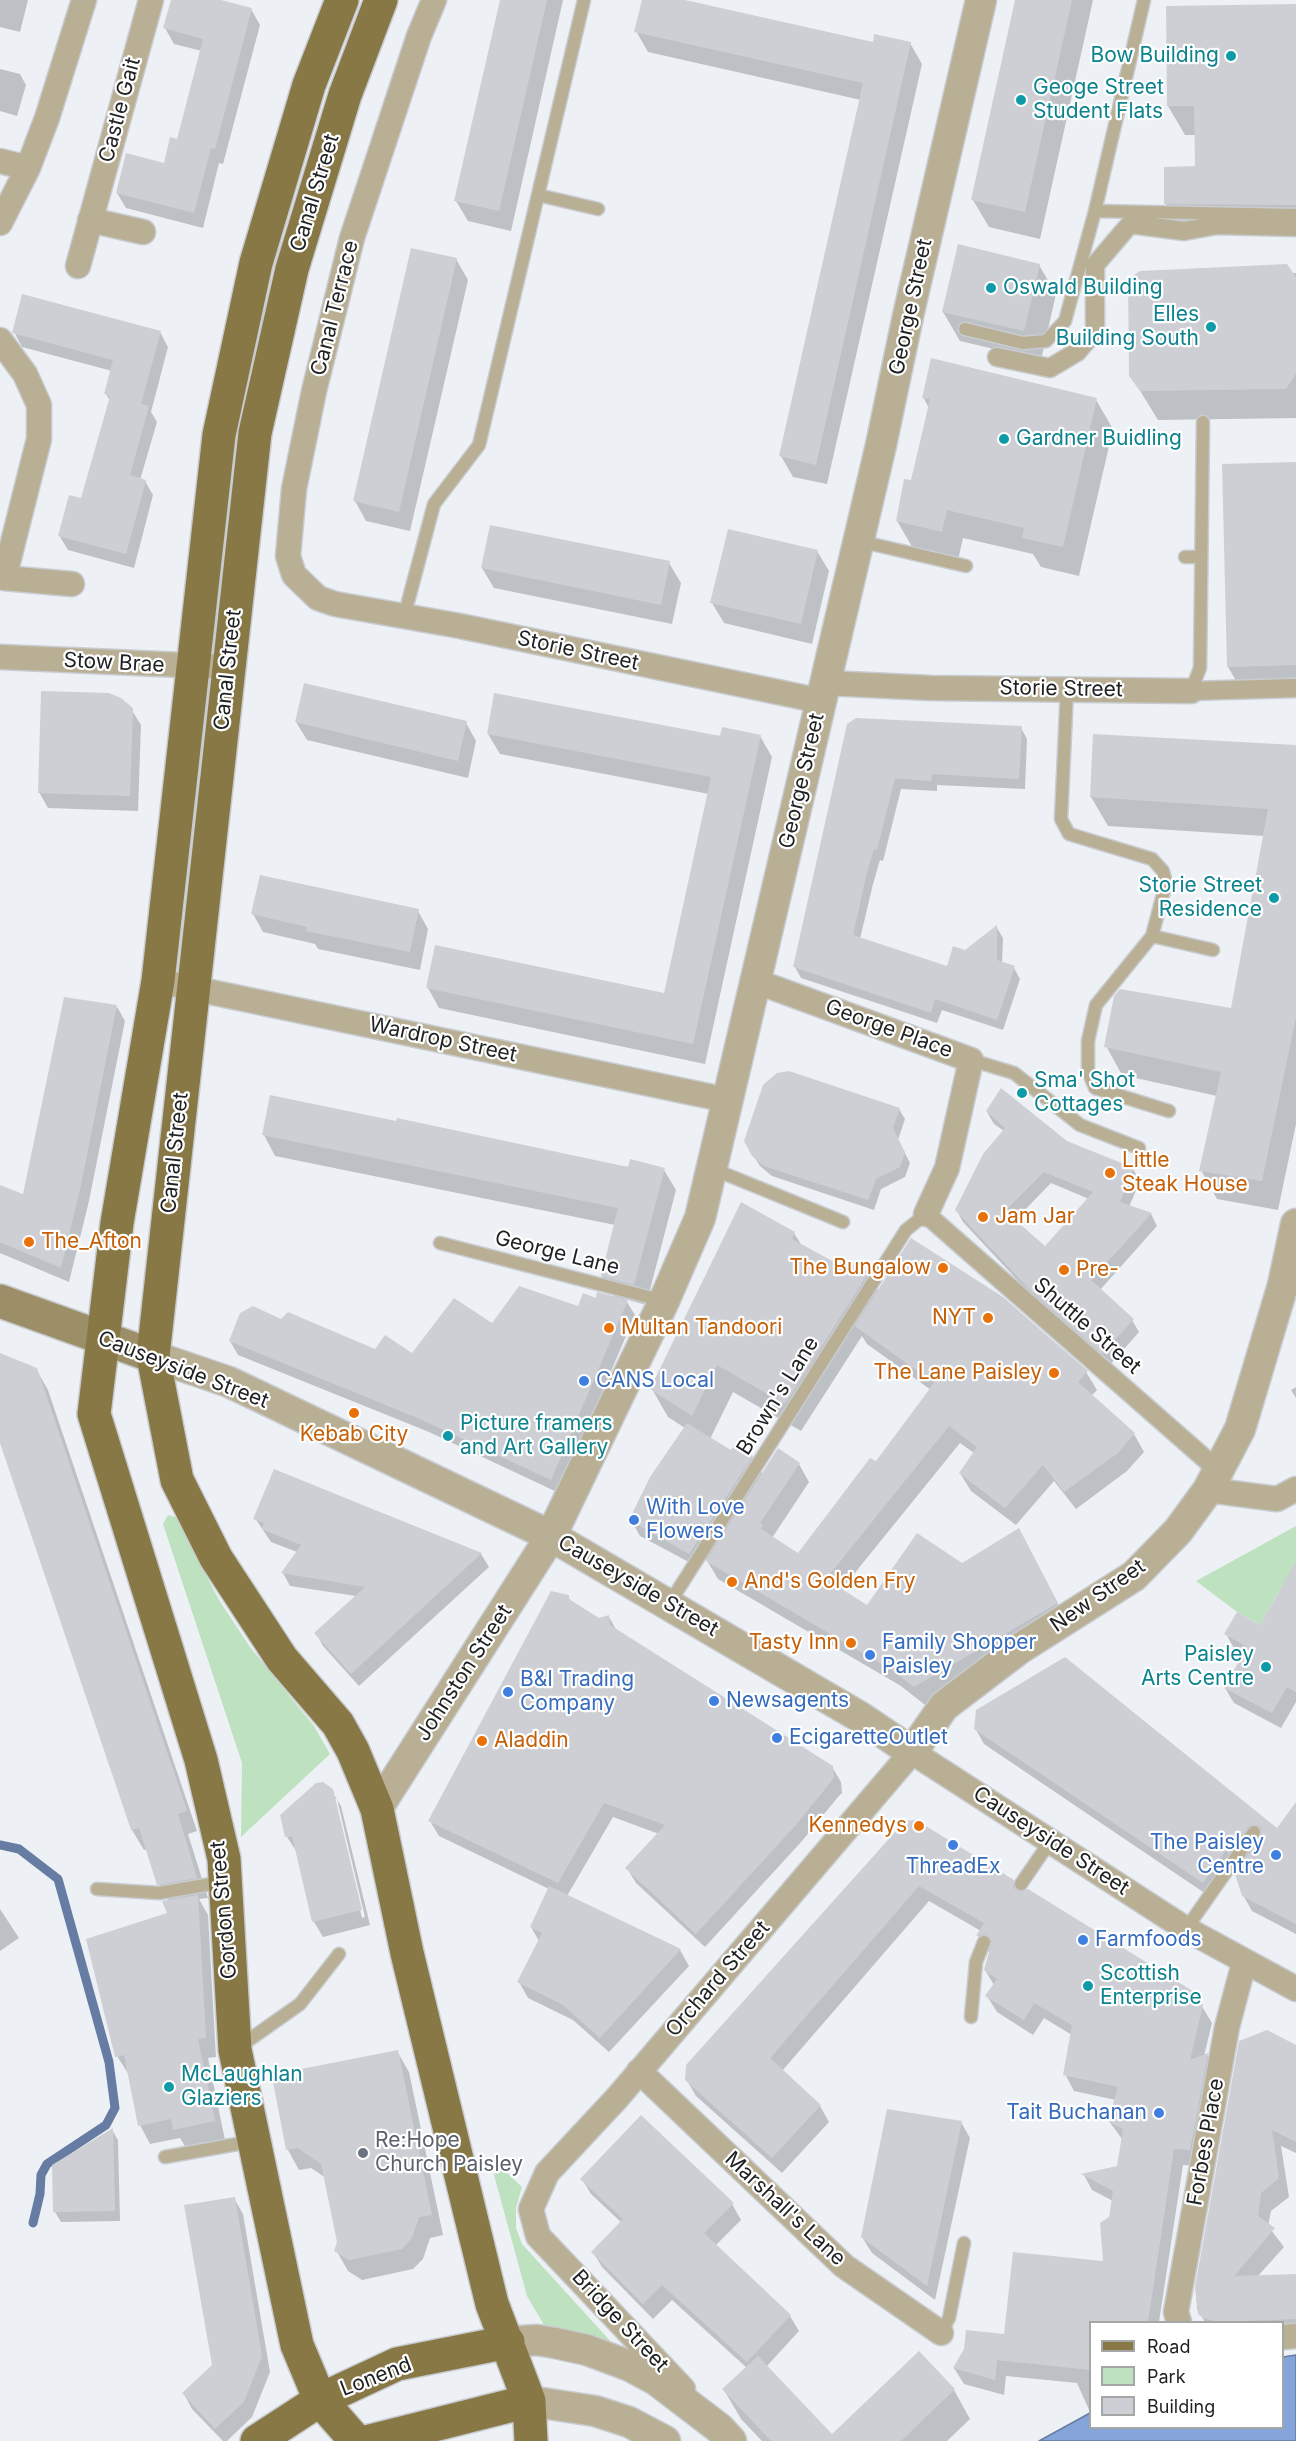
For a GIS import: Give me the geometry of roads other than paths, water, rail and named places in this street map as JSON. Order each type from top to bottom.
[{"type":"main road","name":"Canal Street","points":[[101,1338],[117,1223],[158,981],[191,667],[219,435],[256,263],[309,85],[342,0]]},
{"type":"main road","name":"Canal Street","points":[[153,1356],[255,433],[292,269],[345,94],[381,0]]},
{"type":"main road","name":"Causeyside Street","points":[[0,1300],[153,1356]]},
{"type":"main road","name":"Gordon Street","points":[[101,1338],[94,1414],[201,1760],[224,1859],[235,2050],[297,2344],[320,2400],[356,2441]]},
{"type":"main road","points":[[153,1356],[177,1480],[216,1558],[282,1659],[338,1724],[353,1751],[377,1809],[407,1953],[492,2304],[529,2400],[531,2441]]},
{"type":"main road","name":"Lonend","points":[[256,2441],[320,2400],[397,2364],[508,2342]]},
{"type":"main road","points":[[370,2441],[529,2400]]},
{"type":"street","points":[[0,223],[28,168],[70,51],[84,0]]},
{"type":"street","name":"Castle Gait","points":[[78,266],[151,0]]},
{"type":"street","name":"Canal Terrace","points":[[335,604],[318,598],[305,589],[294,574],[288,556],[294,489],[314,391],[352,238],[419,36],[434,0]]},
{"type":"street","name":"George Street","points":[[551,1536],[664,1300],[700,1218],[859,542],[981,0]]},
{"type":"street","points":[[0,161],[28,168]]},
{"type":"street","points":[[90,220],[143,232]]},
{"type":"street","points":[[997,357],[1050,368],[1077,352],[1095,331],[1095,265],[1130,224],[1184,231],[1217,225],[1296,227]]},
{"type":"street","points":[[0,340],[26,374],[39,405],[39,439],[2,578],[72,584]]},
{"type":"street","name":"Storie Street","points":[[335,604],[823,692],[931,688],[1191,691],[1296,688]]},
{"type":"street","name":"Stow Brae","points":[[0,657],[228,667]]},
{"type":"street","name":"Wardrop Street","points":[[158,981],[727,1100]]},
{"type":"street","name":"George Place","points":[[755,981],[971,1060],[947,1168],[926,1214]]},
{"type":"street","name":"Shuttle Street","points":[[926,1214],[1214,1480]]},
{"type":"street","name":"New Street","points":[[912,1752],[944,1706],[1019,1649],[1134,1576],[1178,1531],[1214,1480],[1240,1429],[1283,1285],[1296,1224]]},
{"type":"street","name":"Causeyside Street","points":[[153,1356],[229,1382],[551,1536],[860,1717],[1186,1929],[1244,1963],[1296,1989]]},
{"type":"street","points":[[1214,1480],[1277,1499],[1296,1489]]},
{"type":"street","name":"Johnston Street","points":[[377,1809],[551,1536]]},
{"type":"street","name":"Orchard Street","points":[[531,2209],[547,2173],[639,2071],[912,1752]]},
{"type":"street","name":"Forbes Place","points":[[1179,2321],[1176,2312],[1225,2038],[1244,1963]]},
{"type":"street","name":"Marshall's Lane","points":[[639,2071],[844,2266],[941,2333]]},
{"type":"street","name":"Bridge Street","points":[[531,2209],[538,2236],[725,2435]]},
{"type":"street","name":"Bridge Street","points":[[508,2342],[537,2340],[555,2343],[587,2350],[630,2366],[656,2380],[725,2435]]},
{"type":"street","points":[[529,2400],[595,2410],[629,2422],[665,2441]]},
{"type":"lane","points":[[404,617],[434,504],[479,445],[584,0]]},
{"type":"lane","points":[[965,328],[1023,343],[1046,341],[1065,321],[1095,211],[1144,0]]},
{"type":"lane","points":[[538,195],[598,209]]},
{"type":"lane","points":[[1095,211],[1296,215]]},
{"type":"lane","points":[[1191,691],[1200,668],[1203,422]]},
{"type":"lane","points":[[859,542],[966,566]]},
{"type":"lane","points":[[1185,557],[1201,557]]},
{"type":"lane","points":[[1067,690],[1061,819],[1069,834],[1152,859],[1163,871],[1166,884],[1152,936],[1096,1005],[1088,1041],[1088,1071],[1095,1088],[1169,1111]]},
{"type":"lane","points":[[1152,936],[1213,950]]},
{"type":"lane","points":[[971,1060],[1014,1073],[1080,1125],[1139,1148]]},
{"type":"lane","points":[[713,1169],[843,1222]]},
{"type":"lane","name":"Brown's Lane","points":[[669,1604],[906,1230],[926,1214]]},
{"type":"lane","name":"George Lane","points":[[440,1244],[664,1300]]},
{"type":"lane","points":[[1186,1929],[1254,1832]]},
{"type":"lane","points":[[1021,1884],[1051,1840]]},
{"type":"lane","points":[[97,1889],[159,1893],[224,1882]]},
{"type":"lane","points":[[970,2017],[976,1962],[984,1942]]},
{"type":"lane","points":[[235,2050],[300,2004],[339,1954]]},
{"type":"lane","points":[[165,2157],[256,2141]]},
{"type":"lane","points":[[941,2333],[949,2318],[964,2243]]},
{"type":"water","points":[[1296,2355],[1296,2441],[1039,2441],[1089,2414],[1089,2429],[1284,2429],[1284,2357]]},
{"type":"waterway","points":[[0,1845],[19,1849],[58,1879],[109,2062],[115,2108],[106,2125],[47,2164],[41,2175],[40,2194],[33,2223]]},
{"type":"place","name":"Bow Building","points":[[1231,56]]},
{"type":"place","name":"Geoge Street Student Flats","points":[[1021,100]]},
{"type":"place","name":"Oswald Building","points":[[991,288]]},
{"type":"place","name":"Elles Building South","points":[[1211,327]]},
{"type":"place","name":"Gardner Buidling","points":[[1004,439]]},
{"type":"place","name":"Storie Street Residence","points":[[1274,898]]},
{"type":"place","name":"Sma' Shot Cottages","points":[[1022,1093]]},
{"type":"place","name":"Little Steak House","points":[[1110,1173]]},
{"type":"place","name":"Jam Jar","points":[[983,1217]]},
{"type":"place","name":"The_Afton","points":[[29,1242]]},
{"type":"place","name":"The Bungalow","points":[[943,1268]]},
{"type":"place","name":"Pre-","points":[[1064,1270]]},
{"type":"place","name":"NYT","points":[[988,1318]]},
{"type":"place","name":"Multan Tandoori","points":[[609,1328]]},
{"type":"place","name":"The Lane Paisley","points":[[1054,1373]]},
{"type":"place","name":"CANS Local","points":[[584,1381]]},
{"type":"place","name":"Kebab City","points":[[354,1413]]},
{"type":"place","name":"Picture framers and Art Gallery","points":[[448,1436]]},
{"type":"place","name":"With Love Flowers","points":[[634,1520]]},
{"type":"place","name":"And's Golden Fry","points":[[732,1582]]},
{"type":"place","name":"Tasty Inn","points":[[851,1643]]},
{"type":"place","name":"Family Shopper Paisley","points":[[870,1655]]},
{"type":"place","name":"Paisley Arts Centre","points":[[1266,1667]]},
{"type":"place","name":"B&I Trading Company","points":[[508,1692]]},
{"type":"place","name":"Newsagents","points":[[714,1701]]},
{"type":"place","name":"EcigaretteOutlet","points":[[777,1738]]},
{"type":"place","name":"Aladdin","points":[[482,1741]]},
{"type":"place","name":"Kennedys","points":[[919,1826]]},
{"type":"place","name":"ThreadEx","points":[[953,1845]]},
{"type":"place","name":"The Paisley Centre","points":[[1276,1855]]},
{"type":"place","name":"Farmfoods","points":[[1083,1940]]},
{"type":"place","name":"Scottish Enterprise","points":[[1088,1986]]},
{"type":"place","name":"McLaughlan Glaziers","points":[[169,2087]]},
{"type":"place","name":"Tait Buchanan","points":[[1159,2113]]},
{"type":"place","name":"Re:Hope Church Paisley","points":[[363,2153]]}]
